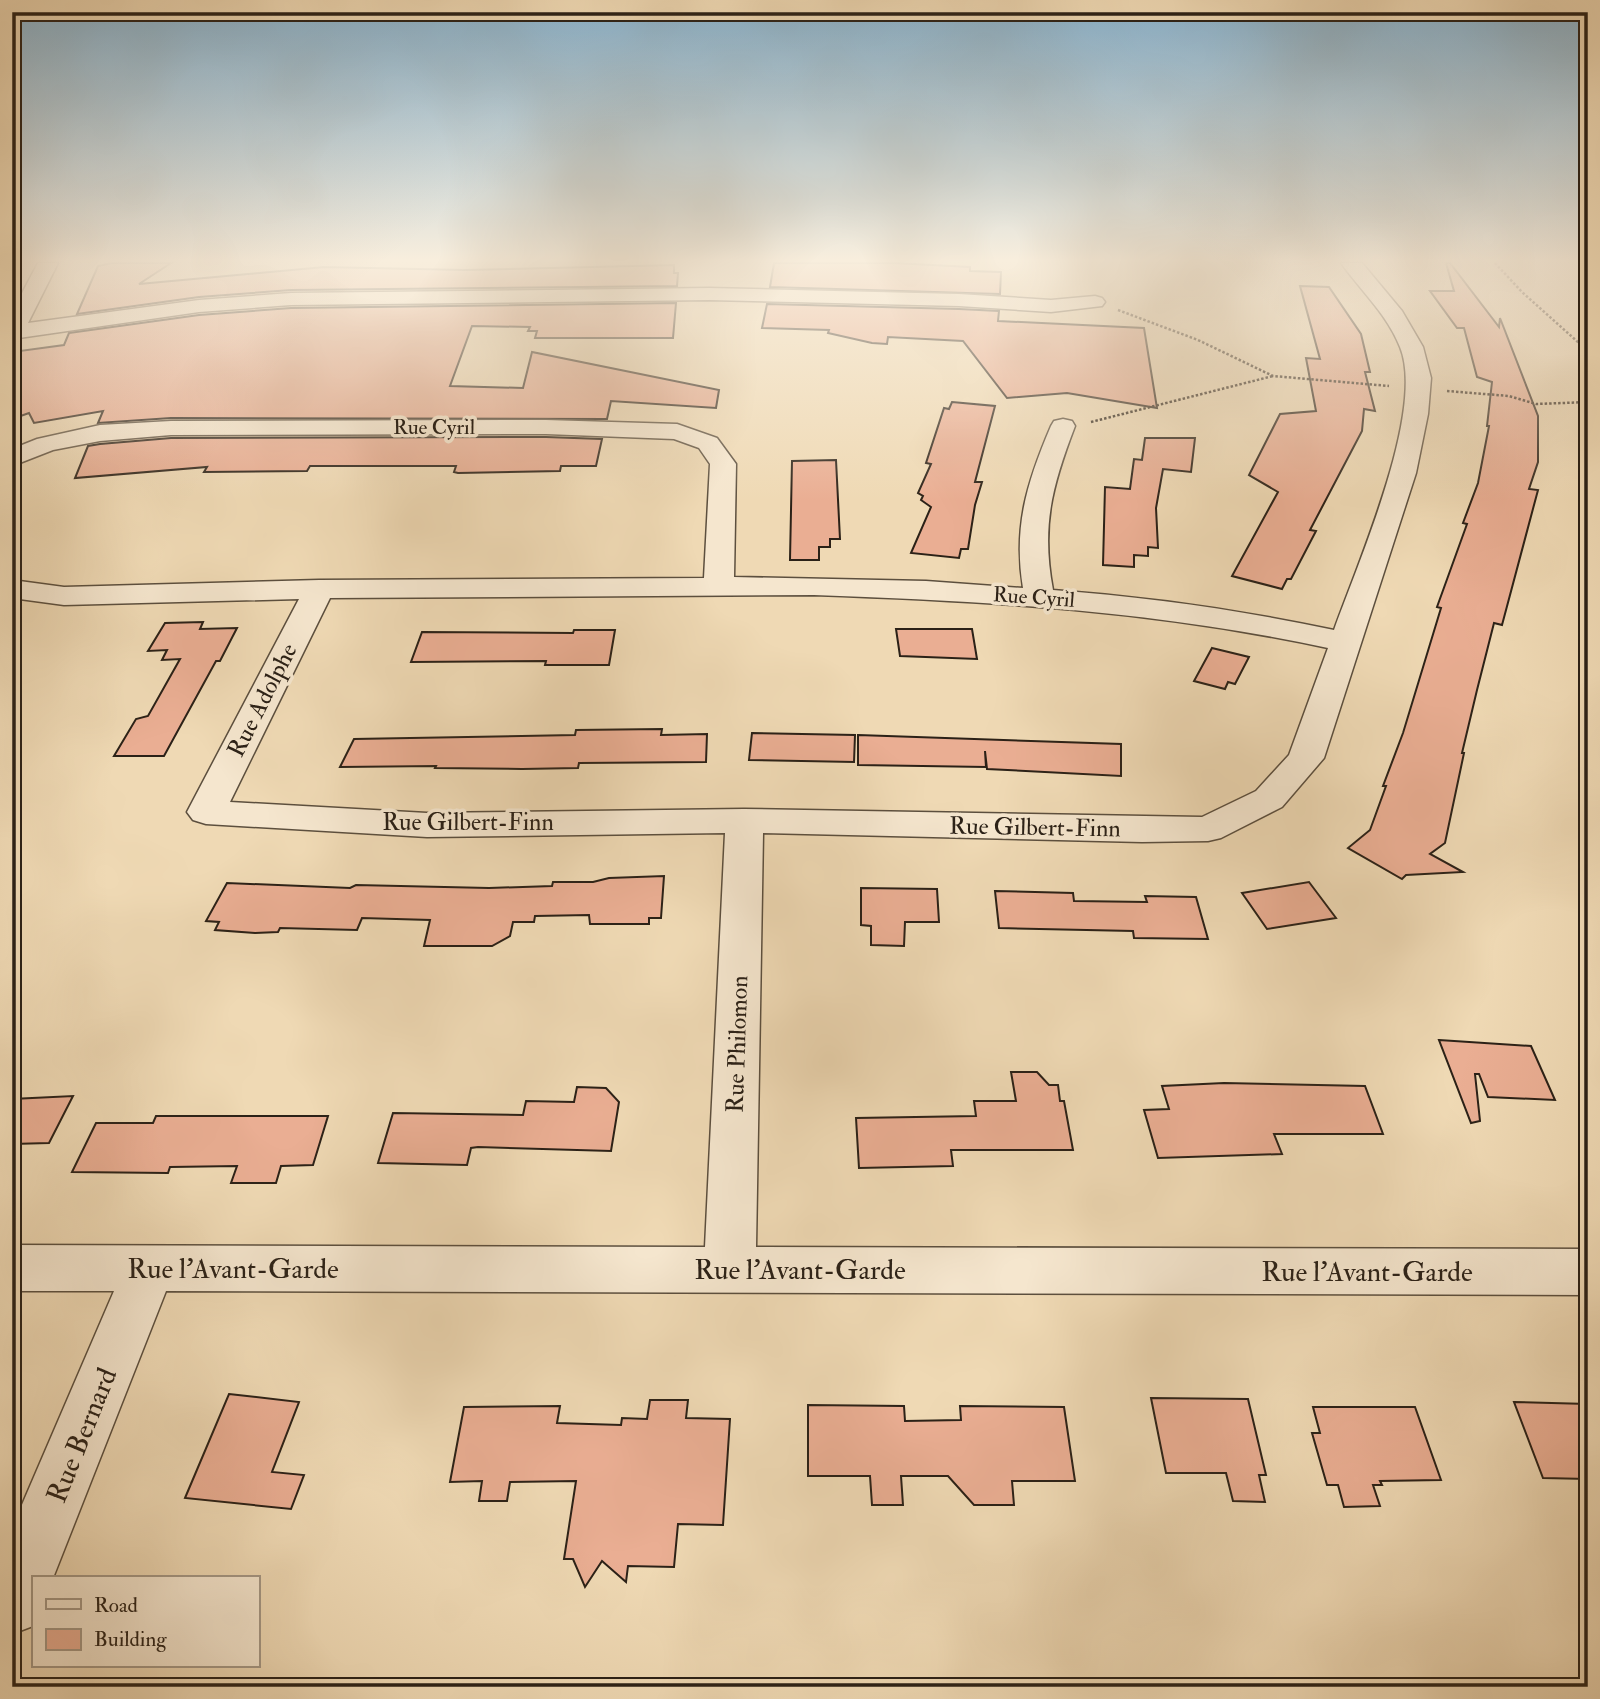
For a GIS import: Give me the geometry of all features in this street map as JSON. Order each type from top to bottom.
[{"type":"street","name":"Rue Gilbert-Finn","points":[[206,812],[427,825],[744,821],[1142,830],[1208,829],[1269,799],[1306,758],[1403,473],[1413,427],[1419,375],[1409,342]]},
{"type":"street","points":[[1039,597],[1032,548],[1037,503],[1045,470],[1063,426]]},
{"type":"street","name":"Rue Cyril","points":[[12,458],[46,444],[100,433],[171,428],[625,428],[677,432],[708,443],[723,464],[719,587]]},
{"type":"street","name":"Rue Cyril","points":[[12,589],[64,596],[319,589],[719,587],[926,590],[1134,605],[1241,620],[1345,642]]},
{"type":"street","name":"Rue Adolphe","points":[[206,812],[319,589]]},
{"type":"street","name":"Rue Philomon","points":[[730,1268],[744,821]]},
{"type":"street","name":"Rue l'Avant-Garde","points":[[12,1268],[1588,1272]]},
{"type":"street","name":"Rue Bernard","points":[[12,1603],[150,1268]]},
{"type":"path","points":[[1203,342],[1273,376]]},
{"type":"path","points":[[1063,426],[1104,421],[1273,376],[1509,396],[1536,404],[1588,402]]},
{"type":"building","points":[[65,342],[466,342],[450,386],[523,388],[532,352],[719,390],[716,408],[611,401],[607,419],[171,418],[98,423],[103,411],[34,423],[29,413],[12,419],[12,352],[64,345]]},
{"type":"building","points":[[964,342],[1146,342],[1157,408],[1067,393],[1007,398]]},
{"type":"building","points":[[1315,342],[1363,342],[1370,372],[1365,372],[1375,411],[1364,409],[1362,431],[1310,530],[1316,531],[1291,579],[1287,579],[1282,589],[1232,576],[1278,492],[1249,475],[1280,414],[1316,411],[1306,358],[1320,359]]},
{"type":"building","points":[[1468,342],[1509,342],[1538,416],[1538,462],[1529,489],[1538,490],[1502,625],[1494,623],[1462,753],[1445,843],[1430,854],[1463,872],[1406,875],[1402,879],[1348,848],[1370,830],[1441,608],[1437,607],[1467,524],[1463,523],[1478,483],[1489,426],[1492,382],[1477,377]]},
{"type":"building","points":[[952,402],[995,406],[975,482],[982,482],[975,505],[968,549],[961,549],[959,558],[911,553],[931,507],[921,500],[923,496],[918,493],[931,464],[926,463],[944,408],[949,409]]},
{"type":"building","points":[[171,438],[602,439],[596,466],[561,466],[560,471],[458,473],[454,472],[456,466],[310,466],[307,471],[204,472],[207,467],[75,478],[88,446],[100,444]]},
{"type":"building","points":[[1145,438],[1195,438],[1191,472],[1163,469],[1156,508],[1158,548],[1148,547],[1148,556],[1134,555],[1134,567],[1103,565],[1105,487],[1130,489],[1134,459],[1142,460]]},
{"type":"building","points":[[836,460],[840,539],[830,539],[830,547],[819,547],[819,560],[790,560],[792,461]]},
{"type":"building","points":[[203,622],[200,629],[237,628],[164,756],[114,756],[136,719],[148,716],[180,659],[162,660],[167,650],[148,651],[165,623]]},
{"type":"building","points":[[896,629],[972,629],[977,659],[900,656]]},
{"type":"building","points":[[574,630],[615,630],[609,665],[545,665],[546,661],[411,662],[422,632],[573,633]]},
{"type":"building","points":[[1212,648],[1249,657],[1235,684],[1228,682],[1225,689],[1194,681]]},
{"type":"building","points":[[662,729],[661,735],[707,734],[706,762],[579,763],[578,768],[522,769],[340,767],[354,739],[575,735],[576,730]]},
{"type":"building","points":[[752,733],[855,735],[854,762],[749,760]]},
{"type":"building","points":[[858,735],[1121,744],[1121,776],[987,769],[985,751],[986,767],[858,765]]},
{"type":"building","points":[[664,876],[661,918],[649,918],[649,924],[590,924],[589,915],[535,916],[534,922],[513,922],[510,936],[492,946],[424,946],[430,920],[362,918],[357,930],[280,928],[278,932],[255,933],[215,930],[219,922],[206,921],[227,883],[350,888],[356,885],[489,888],[552,886],[553,882],[593,882],[609,878]]},
{"type":"building","points":[[1309,882],[1336,918],[1267,929],[1242,893]]},
{"type":"building","points":[[861,888],[937,889],[939,922],[905,922],[904,946],[871,945],[871,926],[861,925]]},
{"type":"building","points":[[995,891],[1073,893],[1074,901],[1147,902],[1145,896],[1196,897],[1208,939],[1134,938],[1133,931],[999,928]]},
{"type":"building","points":[[1439,1040],[1531,1046],[1555,1100],[1488,1097],[1479,1074],[1475,1074],[1480,1121],[1471,1123]]},
{"type":"building","points":[[1011,1072],[1037,1072],[1049,1085],[1058,1085],[1060,1101],[1064,1101],[1073,1150],[951,1150],[953,1166],[859,1168],[856,1118],[976,1116],[974,1101],[1016,1101]]},
{"type":"building","points":[[1224,1083],[1365,1086],[1383,1134],[1274,1134],[1282,1154],[1158,1158],[1144,1110],[1169,1109],[1162,1086]]},
{"type":"building","points":[[577,1087],[606,1088],[619,1102],[611,1151],[478,1147],[471,1148],[467,1165],[378,1163],[393,1113],[523,1115],[526,1101],[574,1102]]},
{"type":"building","points":[[73,1096],[49,1143],[12,1144],[12,1099]]},
{"type":"building","points":[[156,1116],[328,1116],[313,1165],[281,1166],[276,1183],[231,1183],[237,1166],[170,1167],[168,1173],[72,1172],[96,1123],[153,1123]]},
{"type":"building","points":[[229,1394],[299,1402],[272,1472],[304,1475],[291,1509],[185,1498]]},
{"type":"building","points":[[1151,1398],[1248,1399],[1266,1475],[1259,1475],[1265,1502],[1233,1501],[1226,1473],[1166,1473]]},
{"type":"building","points":[[650,1400],[688,1400],[686,1418],[730,1419],[723,1525],[678,1524],[674,1567],[628,1566],[626,1582],[602,1561],[585,1587],[573,1559],[564,1559],[576,1481],[510,1482],[507,1501],[479,1501],[482,1481],[450,1482],[464,1407],[560,1406],[557,1423],[621,1425],[622,1418],[647,1419]]},
{"type":"building","points":[[1514,1402],[1588,1404],[1588,1479],[1543,1478]]},
{"type":"building","points":[[808,1405],[904,1406],[905,1421],[961,1420],[960,1406],[1064,1407],[1075,1481],[1012,1481],[1014,1505],[974,1505],[948,1476],[901,1476],[903,1505],[872,1505],[870,1476],[808,1476]]},
{"type":"building","points":[[1313,1407],[1415,1407],[1441,1480],[1380,1481],[1382,1485],[1373,1485],[1380,1506],[1344,1507],[1338,1485],[1327,1485],[1312,1433],[1320,1433]]}]
